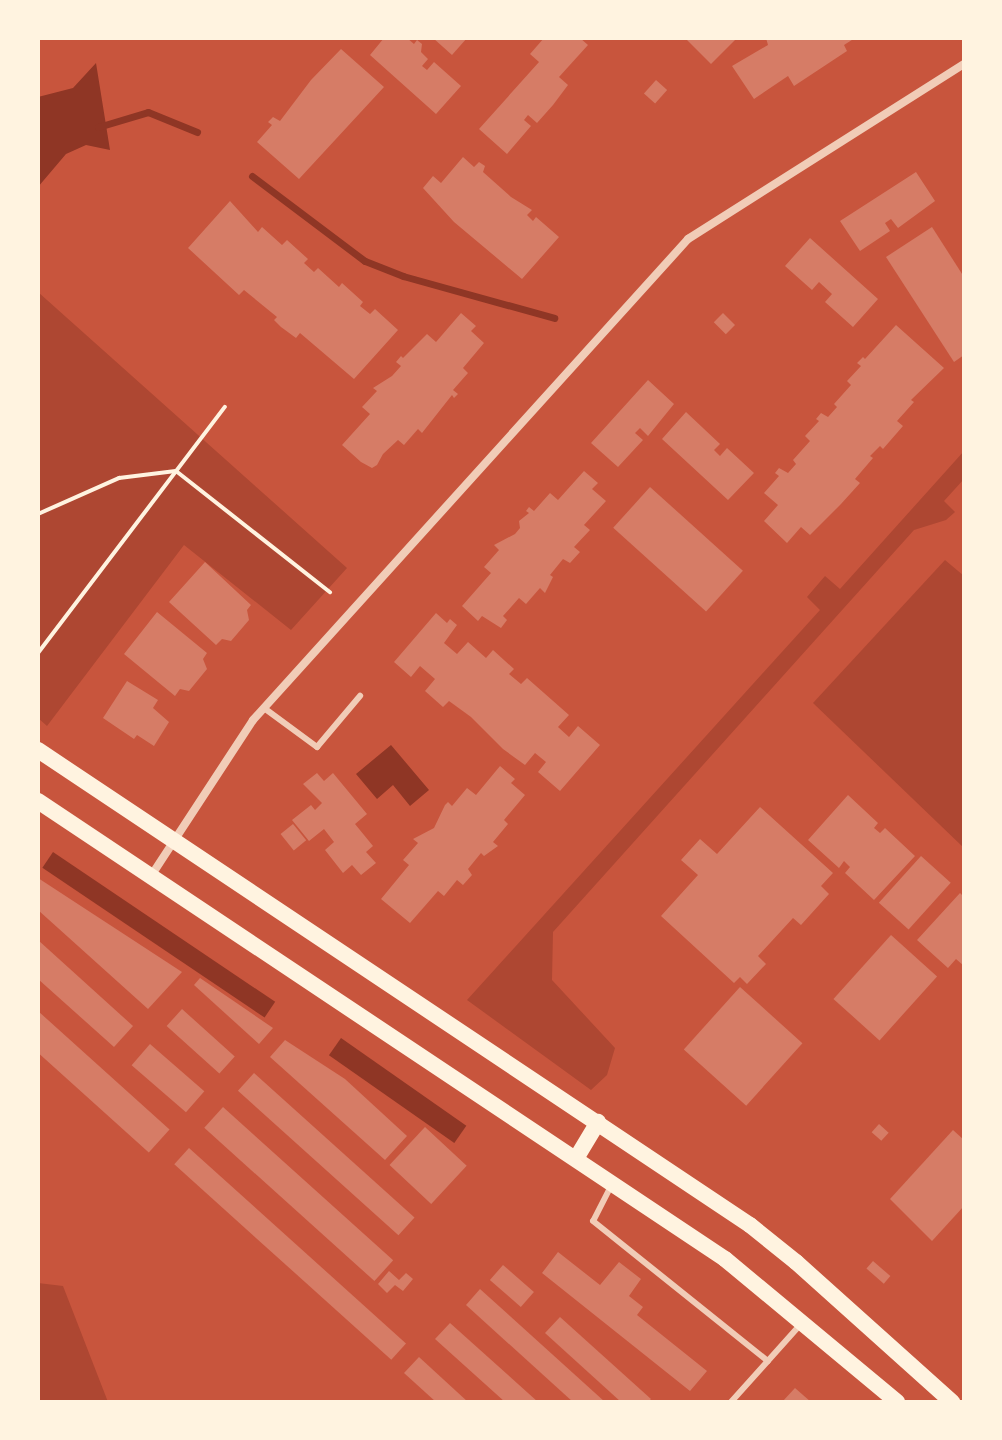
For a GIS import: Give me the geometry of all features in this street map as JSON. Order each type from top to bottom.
[{"type":"main road","points":[[38,750],[760,1233],[952,1402]]},
{"type":"main road","points":[[38,801],[577,1157],[725,1259],[897,1402]]},
{"type":"main road","points":[[577,1157],[598,1122]]},
{"type":"street","points":[[151,876],[264,708],[688,239],[964,64]]},
{"type":"lane","points":[[264,708],[317,747],[360,696]]},
{"type":"lane","points":[[612,1183],[593,1221],[768,1361]]},
{"type":"lane","points":[[731,1402],[803,1322]]},
{"type":"path","points":[[38,653],[225,407]]},
{"type":"path","points":[[38,514],[119,478],[176,471],[330,592]]},
{"type":"shaded area","points":[[96,63],[110,150],[86,145],[66,154],[38,187],[38,97],[73,88]]},
{"type":"shaded area","points":[[38,292],[347,568],[291,630],[184,545],[47,726],[38,718]]},
{"type":"shaded area","points":[[964,451],[964,479],[944,501],[955,512],[946,520],[914,530],[553,932],[552,980],[615,1048],[607,1075],[591,1090],[467,1000],[820,610],[807,597],[825,576],[840,589]]},
{"type":"shaded area","points":[[945,560],[964,576],[964,848],[813,703]]},
{"type":"shaded area","points":[[391,745],[429,790],[410,806],[393,785],[377,799],[356,774]]},
{"type":"shaded area","points":[[53,852],[275,1002],[265,1018],[42,868]]},
{"type":"shaded area","points":[[341,1038],[466,1126],[454,1143],[329,1055]]},
{"type":"shaded area","points":[[38,1283],[63,1286],[108,1402],[38,1402]]},
{"type":"building","points":[[384,38],[407,38],[414,44],[417,40],[422,44],[421,52],[428,59],[422,66],[427,70],[434,62],[461,86],[436,114],[370,55]]},
{"type":"building","points":[[433,38],[467,38],[452,55]]},
{"type":"building","points":[[544,38],[580,38],[588,45],[559,77],[568,85],[537,123],[528,115],[524,120],[531,126],[507,154],[479,129],[539,62],[530,54]]},
{"type":"building","points":[[685,38],[737,38],[711,64]]},
{"type":"building","points":[[766,38],[855,38],[844,45],[847,51],[794,86],[788,76],[754,99],[732,66],[768,45]]},
{"type":"building","points":[[341,49],[384,87],[299,179],[257,142],[272,125],[268,122],[273,117],[280,121],[311,80]]},
{"type":"building","points":[[656,80],[667,90],[655,103],[644,93]]},
{"type":"building","points":[[463,157],[474,167],[479,162],[485,166],[483,172],[511,197],[532,210],[527,215],[533,221],[536,217],[559,237],[522,279],[454,222],[423,188],[433,176],[441,183]]},
{"type":"building","points":[[916,172],[935,201],[898,228],[891,219],[885,223],[890,231],[860,251],[840,221]]},
{"type":"building","points":[[230,201],[258,232],[262,227],[282,245],[287,240],[308,259],[304,263],[314,272],[318,268],[339,287],[342,283],[363,302],[360,306],[370,314],[375,309],[398,330],[354,379],[300,333],[296,338],[281,327],[274,320],[277,317],[244,290],[239,295],[188,248]]},
{"type":"building","points":[[932,227],[964,277],[964,355],[954,362],[886,257]]},
{"type":"building","points":[[810,238],[878,299],[853,327],[825,302],[832,294],[819,282],[812,290],[785,266]]},
{"type":"building","points":[[461,313],[476,326],[471,331],[484,343],[463,368],[468,373],[453,390],[458,394],[454,398],[452,395],[422,433],[418,429],[404,445],[398,440],[383,454],[377,465],[372,468],[361,462],[342,445],[370,414],[362,407],[377,391],[373,388],[401,366],[396,362],[401,356],[403,358],[427,334],[436,342]]},
{"type":"building","points":[[723,313],[735,325],[726,334],[714,322]]},
{"type":"building","points":[[896,325],[944,368],[911,400],[914,402],[897,421],[903,426],[883,449],[880,446],[870,456],[873,458],[855,479],[860,483],[810,535],[801,527],[787,543],[764,521],[778,505],[764,493],[779,476],[775,473],[779,468],[788,473],[796,464],[793,460],[810,441],[805,436],[819,421],[816,419],[821,413],[828,417],[837,407],[834,404],[851,385],[847,381],[861,366],[857,363],[863,357],[865,359]]},
{"type":"building","points":[[648,380],[674,404],[648,436],[640,428],[635,433],[643,440],[618,467],[591,443]]},
{"type":"building","points":[[686,412],[720,444],[714,450],[720,456],[727,448],[754,473],[728,500],[662,439]]},
{"type":"building","points":[[584,471],[598,483],[592,489],[606,501],[584,525],[590,530],[574,547],[580,552],[570,563],[563,559],[550,575],[553,577],[545,593],[540,588],[526,604],[519,598],[503,616],[507,620],[501,628],[482,616],[478,621],[462,606],[491,573],[484,567],[499,550],[494,545],[515,534],[520,528],[519,521],[529,513],[526,511],[529,507],[534,511],[550,493],[558,500]]},
{"type":"building","points":[[650,487],[743,571],[706,612],[613,528]]},
{"type":"building","points":[[205,562],[251,605],[247,610],[249,620],[231,641],[222,639],[216,645],[169,602]]},
{"type":"building","points":[[157,612],[207,653],[203,659],[207,669],[189,691],[180,689],[175,696],[124,654]]},
{"type":"building","points":[[436,613],[447,623],[450,619],[457,625],[444,643],[457,654],[468,642],[486,658],[493,650],[514,669],[509,674],[521,684],[527,678],[569,715],[558,727],[569,737],[578,726],[600,745],[560,791],[538,772],[546,762],[535,753],[525,765],[503,749],[471,717],[449,701],[443,707],[425,691],[435,679],[420,666],[411,677],[394,662]]},
{"type":"building","points":[[127,681],[158,700],[153,708],[169,722],[154,746],[137,735],[134,739],[103,718]]},
{"type":"building","points":[[500,766],[515,779],[511,783],[525,795],[504,820],[508,824],[493,842],[498,846],[484,856],[481,853],[468,869],[472,875],[463,885],[457,880],[444,896],[438,891],[410,923],[381,899],[409,865],[403,860],[418,843],[413,839],[434,828],[445,805],[448,802],[452,806],[467,788],[476,795]]},
{"type":"building","points":[[317,773],[324,781],[333,773],[367,814],[355,824],[373,846],[366,852],[376,863],[361,875],[352,865],[343,873],[325,850],[334,842],[324,829],[309,841],[292,820],[311,805],[315,810],[322,803],[303,784]]},
{"type":"building","points":[[848,795],[878,823],[874,828],[880,833],[885,828],[915,856],[874,900],[845,873],[850,867],[844,861],[839,868],[808,840]]},
{"type":"building","points":[[760,807],[833,873],[821,886],[829,894],[801,925],[793,918],[758,956],[766,964],[747,984],[740,977],[734,983],[661,916],[698,875],[681,860],[700,839],[717,854]]},
{"type":"building","points":[[293,824],[306,840],[294,850],[281,834]]},
{"type":"building","points":[[921,856],[951,883],[909,930],[879,903]]},
{"type":"building","points":[[38,878],[182,972],[148,1009],[38,910]]},
{"type":"building","points":[[960,893],[964,897],[964,966],[956,959],[948,968],[917,940]]},
{"type":"building","points":[[891,935],[937,976],[880,1040],[833,999]]},
{"type":"building","points":[[38,940],[133,1026],[114,1047],[38,979]]},
{"type":"building","points":[[200,978],[273,1028],[259,1044],[194,985]]},
{"type":"building","points":[[740,987],[802,1043],[746,1106],[684,1049]]},
{"type":"building","points":[[182,1009],[235,1057],[219,1074],[167,1026]]},
{"type":"building","points":[[38,1011],[170,1129],[149,1152],[38,1053]]},
{"type":"building","points":[[285,1040],[345,1079],[407,1136],[385,1160],[270,1057]]},
{"type":"building","points":[[150,1044],[204,1091],[186,1112],[132,1065]]},
{"type":"building","points":[[254,1073],[415,1218],[398,1235],[238,1091]]},
{"type":"building","points":[[223,1107],[393,1260],[374,1281],[204,1128]]},
{"type":"building","points":[[879,1124],[889,1133],[881,1141],[872,1132]]},
{"type":"building","points":[[425,1127],[467,1166],[431,1204],[390,1165]]},
{"type":"building","points":[[953,1130],[964,1140],[964,1206],[932,1241],[890,1199]]},
{"type":"building","points":[[189,1148],[406,1343],[391,1360],[174,1164]]},
{"type":"building","points":[[558,1252],[600,1285],[619,1262],[641,1279],[629,1296],[643,1307],[637,1315],[707,1371],[690,1391],[542,1273]]},
{"type":"building","points":[[873,1261],[890,1276],[884,1284],[866,1269]]},
{"type":"building","points":[[503,1265],[534,1292],[521,1307],[490,1280]]},
{"type":"building","points":[[389,1271],[399,1280],[406,1273],[413,1279],[403,1291],[395,1285],[387,1293],[378,1284]]},
{"type":"building","points":[[480,1289],[605,1402],[573,1402],[466,1305]]},
{"type":"building","points":[[560,1317],[651,1399],[648,1402],[621,1402],[545,1333]]},
{"type":"building","points":[[450,1323],[538,1402],[505,1402],[435,1339]]},
{"type":"building","points":[[419,1357],[468,1402],[436,1402],[404,1373]]},
{"type":"building","points":[[795,1388],[811,1402],[782,1402]]},
{"type":"waterway","points":[[98,127],[148,112],[197,132]]},
{"type":"waterway","points":[[252,176],[365,261],[403,276],[554,318]]}]
